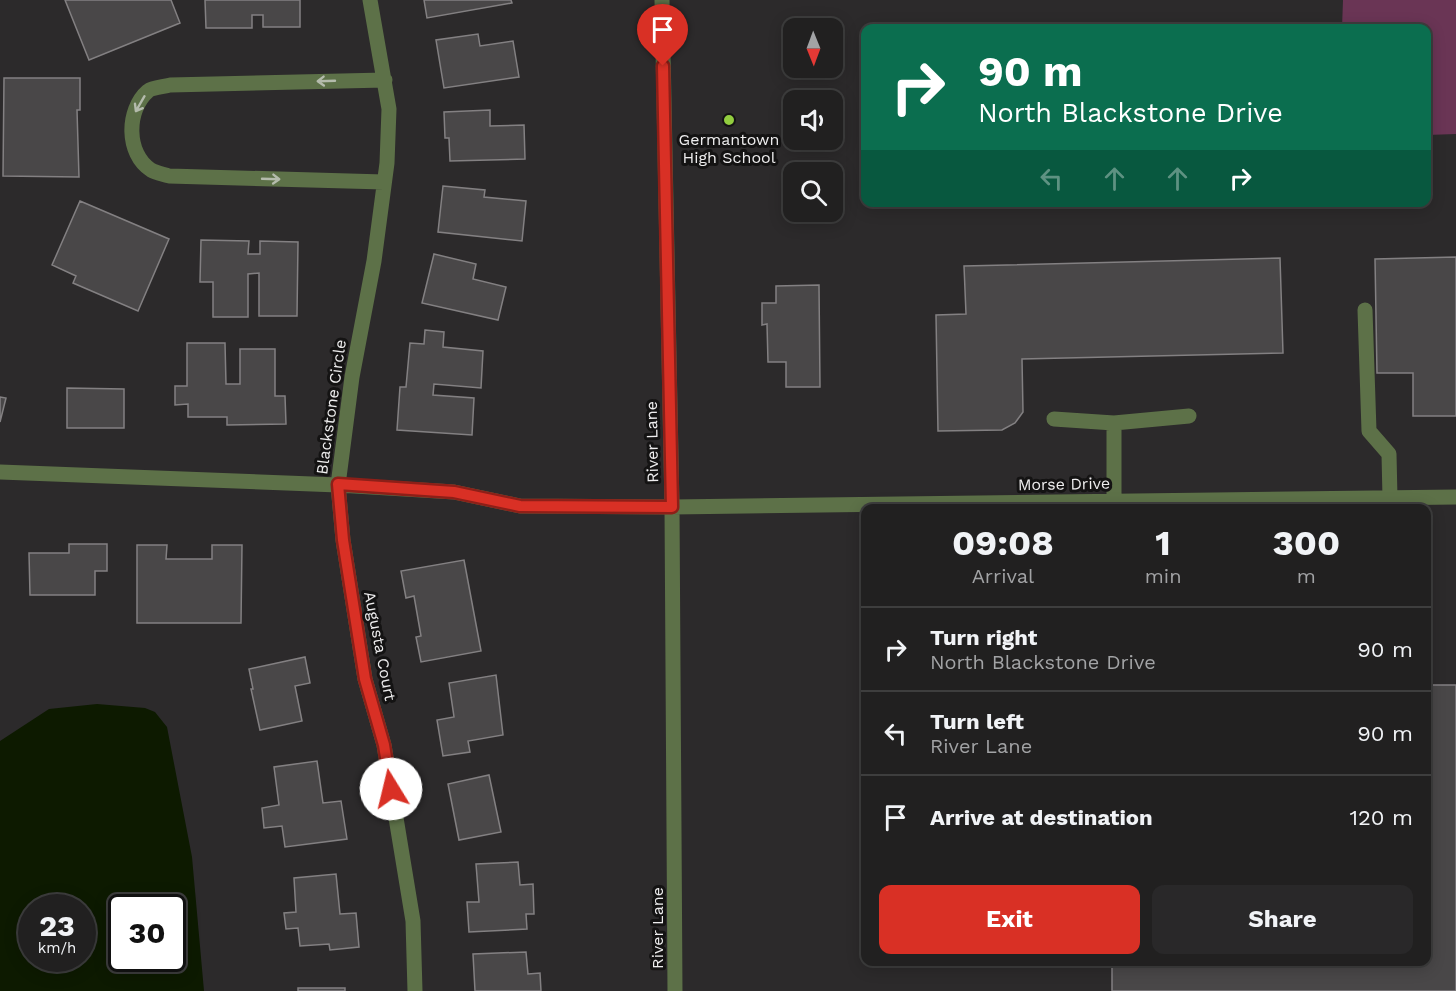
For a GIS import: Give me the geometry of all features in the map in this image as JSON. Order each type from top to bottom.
[{"type":"street","name":"Blackstone Circle","points":[[0,472],[338,484],[352,377],[374,261],[384,182],[389,109],[370,0]]},
{"type":"street","name":"River Lane","points":[[662,0],[672,507],[675,991]]},
{"type":"street","points":[[384,182],[169,176],[151,170],[136,153],[132,131],[135,107],[149,90],[170,85],[385,80]]},
{"type":"street","points":[[1365,310],[1369,431],[1389,454],[1390,498]]},
{"type":"street","points":[[1054,418],[1114,423],[1189,416]]},
{"type":"street","points":[[1114,423],[1114,501]]},
{"type":"street","name":"Morse Drive","points":[[338,484],[454,492],[520,506],[861,504]]},
{"type":"street","name":"Augusta Court","points":[[338,484],[343,540],[365,679],[384,745],[413,921],[415,991]]},
{"type":"street","name":"Morse Drive","points":[[1184,504],[1456,497]]},
{"type":"street","name":"Morse Drive","points":[[893,504],[1114,501],[1141,504]]},
{"type":"shaded area","points":[[1343,0],[1456,0],[1456,134],[1431,135],[1431,24],[1342,24]]},
{"type":"shaded area","points":[[97,704],[145,708],[155,712],[167,727],[192,857],[204,991],[0,991],[0,741],[49,709]]},
{"type":"building","points":[[65,0],[171,0],[180,23],[89,60]]},
{"type":"building","points":[[205,0],[300,0],[300,27],[263,27],[263,15],[252,15],[252,28],[206,28]]},
{"type":"building","points":[[424,0],[511,0],[512,3],[427,18]]},
{"type":"building","points":[[478,34],[480,46],[513,41],[519,77],[444,88],[436,40]]},
{"type":"building","points":[[4,78],[80,78],[80,110],[77,110],[79,177],[3,176]]},
{"type":"building","points":[[490,110],[490,126],[524,125],[525,159],[450,161],[449,138],[445,138],[444,112]]},
{"type":"building","points":[[443,186],[485,190],[484,197],[526,201],[522,241],[438,232]]},
{"type":"building","points":[[80,201],[169,239],[138,311],[73,283],[76,276],[52,265]]},
{"type":"building","points":[[201,240],[249,241],[248,254],[260,254],[260,241],[298,242],[297,316],[259,316],[259,273],[248,274],[248,317],[213,317],[213,282],[200,282]]},
{"type":"building","points":[[434,254],[476,264],[473,279],[506,287],[498,320],[422,303]]},
{"type":"building","points":[[1456,257],[1456,416],[1413,416],[1413,373],[1377,373],[1375,259]]},
{"type":"building","points":[[1280,258],[1283,353],[1022,359],[1023,412],[1015,423],[1002,430],[938,431],[936,315],[966,314],[964,266]]},
{"type":"building","points":[[819,285],[820,387],[786,387],[786,362],[768,362],[767,324],[762,325],[762,303],[776,303],[776,286]]},
{"type":"building","points":[[425,330],[444,332],[443,347],[483,351],[481,388],[434,384],[433,395],[474,398],[472,435],[397,430],[400,387],[406,387],[410,343],[424,344]]},
{"type":"building","points":[[187,343],[225,343],[226,384],[240,384],[240,349],[275,349],[275,396],[285,396],[286,424],[227,425],[227,417],[188,417],[188,404],[175,405],[175,386],[187,386]]},
{"type":"building","points":[[67,388],[124,389],[124,428],[67,428]]},
{"type":"building","points":[[0,397],[6,398],[0,422]]},
{"type":"building","points":[[69,544],[107,544],[107,571],[95,571],[95,595],[30,595],[29,553],[69,553]]},
{"type":"building","points":[[137,545],[167,545],[166,559],[212,559],[212,545],[242,545],[241,623],[137,623]]},
{"type":"building","points":[[464,560],[481,651],[421,662],[416,637],[421,636],[414,596],[406,598],[401,571]]},
{"type":"building","points":[[305,657],[310,683],[295,686],[302,721],[260,730],[249,669]]},
{"type":"building","points":[[496,675],[503,735],[468,741],[470,752],[443,756],[437,720],[454,717],[449,683]]},
{"type":"building","points":[[1431,685],[1456,685],[1456,991],[1112,991],[1112,966],[1431,966]]},
{"type":"building","points":[[317,761],[323,803],[341,801],[347,839],[285,847],[282,826],[264,828],[262,808],[279,805],[274,767]]},
{"type":"building","points":[[489,775],[501,832],[459,840],[448,784]]},
{"type":"building","points":[[518,862],[520,885],[533,884],[534,914],[526,914],[527,929],[469,932],[467,902],[479,902],[476,864]]},
{"type":"building","points":[[336,874],[340,914],[356,913],[359,947],[330,950],[329,944],[300,946],[298,928],[286,929],[284,913],[296,912],[294,878]]},
{"type":"building","points":[[526,952],[528,974],[540,973],[541,991],[475,991],[473,954]]},
{"type":"building","points":[[298,988],[345,988],[345,991],[298,991]]},
{"type":"place","name":"Germantown High School","points":[[729,120]]},
{"type":"route","points":[[391,789],[384,745],[365,679],[343,540],[338,484],[454,492],[520,506],[672,507],[663,66]]}]
